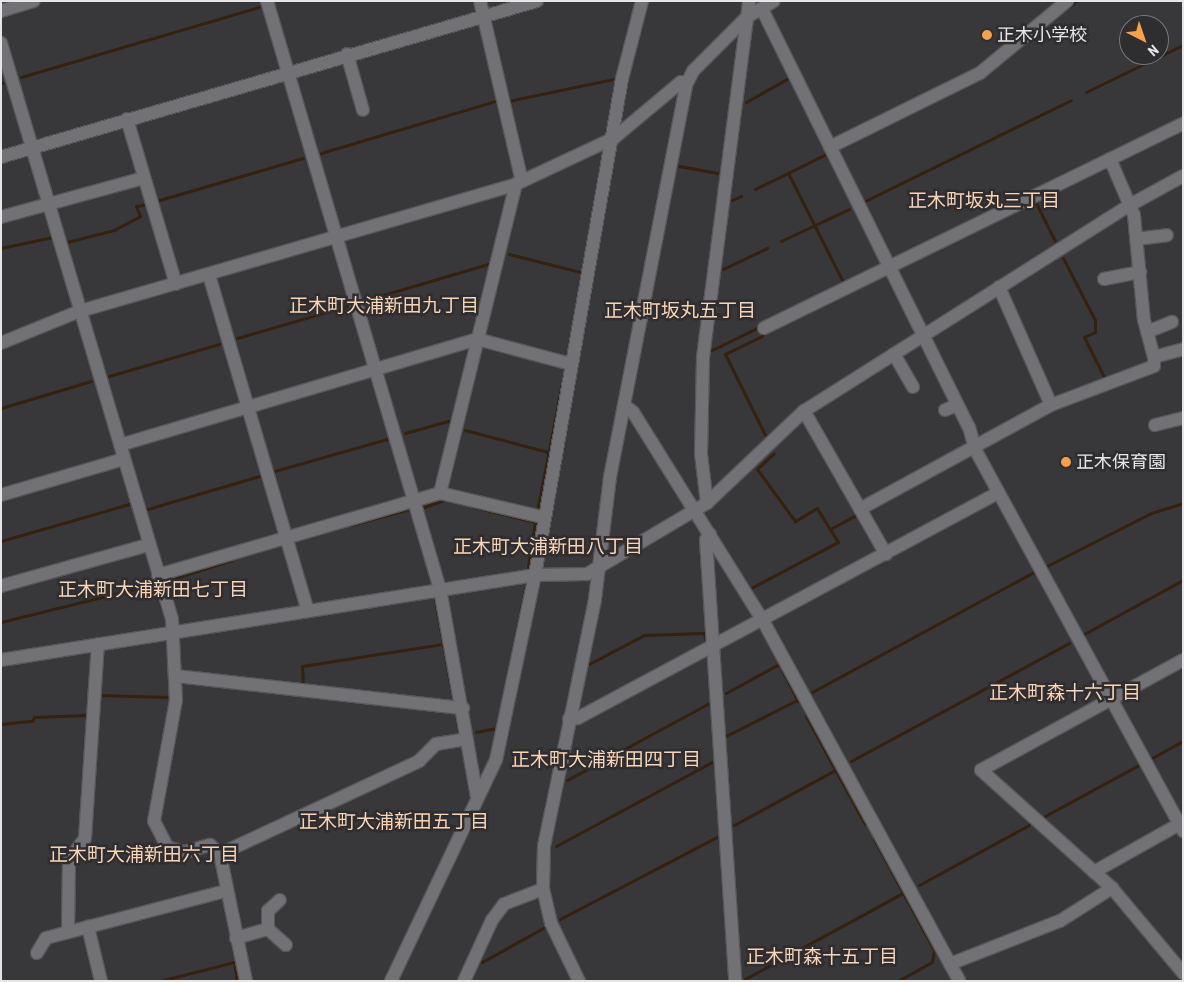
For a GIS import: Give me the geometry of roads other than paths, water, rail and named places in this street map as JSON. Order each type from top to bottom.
[{"type":"street","points":[[1,11],[34,1]]},
{"type":"street","points":[[267,1],[336,239],[377,368],[440,589],[463,708],[477,797]]},
{"type":"street","points":[[440,493],[477,339],[519,182],[480,1]]},
{"type":"street","points":[[1,157],[286,71],[483,14],[537,1]]},
{"type":"street","points":[[392,981],[496,760],[535,575],[542,517],[614,138],[622,79],[642,1]]},
{"type":"street","points":[[707,503],[701,454],[702,357],[749,1]]},
{"type":"street","points":[[579,981],[551,923],[543,890],[544,846],[599,569],[610,477],[686,85],[693,71],[747,17],[763,11],[774,1]]},
{"type":"street","points":[[830,147],[980,73],[1067,1]]},
{"type":"street","points":[[763,11],[887,268],[957,405],[998,493],[1181,826],[1094,872]]},
{"type":"street","points":[[1,43],[174,631],[176,676],[171,733],[154,821],[168,847],[185,852],[210,845],[220,854],[225,890],[246,981]]},
{"type":"street","points":[[347,54],[363,110]]},
{"type":"street","points":[[1,343],[80,312],[336,239],[519,182],[614,138],[681,82],[686,85]]},
{"type":"street","points":[[127,119],[176,284]]},
{"type":"street","points":[[764,328],[1183,124]]},
{"type":"street","points":[[860,509],[974,444],[1051,406],[1154,366],[1154,357],[1147,332],[1130,204],[1110,159]]},
{"type":"street","points":[[1,660],[306,609],[535,575],[587,574],[599,569],[707,503],[804,411],[1130,204],[1183,176]]},
{"type":"street","points":[[1,217],[144,178]]},
{"type":"street","points":[[1136,239],[1166,235]]},
{"type":"street","points":[[1104,279],[1140,272]]},
{"type":"street","points":[[208,275],[306,609]]},
{"type":"street","points":[[1000,287],[1051,406]]},
{"type":"street","points":[[1147,332],[1172,322]]},
{"type":"street","points":[[120,445],[247,405],[477,339],[571,364]]},
{"type":"street","points":[[1154,357],[1183,349]]},
{"type":"street","points":[[894,354],[913,387]]},
{"type":"street","points":[[624,405],[633,412],[762,619],[959,981]]},
{"type":"street","points":[[945,410],[957,405]]},
{"type":"street","points":[[804,411],[886,554]]},
{"type":"street","points":[[1155,424],[1183,418]]},
{"type":"street","points":[[1,495],[123,459]]},
{"type":"street","points":[[158,575],[415,502],[440,493],[542,517]]},
{"type":"street","points":[[569,719],[578,718],[998,493]]},
{"type":"street","points":[[710,534],[706,540],[735,981]]},
{"type":"street","points":[[1,586],[148,545]]},
{"type":"street","points":[[68,932],[69,861],[85,838],[98,644]]},
{"type":"street","points":[[1183,660],[1111,701],[981,770],[1112,888],[1183,973]]},
{"type":"street","points":[[176,676],[463,708]]},
{"type":"street","points":[[220,854],[419,761],[436,744],[467,738]]},
{"type":"street","points":[[950,964],[1060,921],[1112,888]]},
{"type":"street","points":[[37,953],[46,938],[225,890]]},
{"type":"street","points":[[464,981],[492,920],[504,904],[543,890]]},
{"type":"street","points":[[280,900],[268,911],[268,929],[286,945]]},
{"type":"street","points":[[88,927],[101,981]]},
{"type":"street","points":[[236,938],[268,929]]},
{"type":"waterway","points":[[1070,6],[1076,1]]},
{"type":"waterway","points":[[21,77],[259,7]]},
{"type":"waterway","points":[[620,63],[628,31]]},
{"type":"waterway","points":[[1086,92],[1183,45]]},
{"type":"waterway","points":[[508,101],[618,78]]},
{"type":"waterway","points":[[746,102],[787,79]]},
{"type":"waterway","points":[[321,153],[499,100]]},
{"type":"waterway","points":[[865,201],[1071,100]]},
{"type":"waterway","points":[[824,155],[788,173],[844,284]]},
{"type":"waterway","points":[[156,201],[303,158]]},
{"type":"waterway","points":[[679,166],[723,174]]},
{"type":"waterway","points":[[755,189],[788,173]]},
{"type":"waterway","points":[[732,200],[741,196]]},
{"type":"waterway","points":[[1036,203],[1055,241]]},
{"type":"waterway","points":[[67,242],[114,230],[140,216],[136,206],[148,204]]},
{"type":"waterway","points":[[781,241],[849,209]]},
{"type":"waterway","points":[[1,248],[53,237]]},
{"type":"waterway","points":[[723,269],[767,248]]},
{"type":"waterway","points":[[509,254],[584,273]]},
{"type":"waterway","points":[[1063,258],[1095,320],[1095,332],[1084,337],[1105,379]]},
{"type":"waterway","points":[[366,300],[492,263]]},
{"type":"waterway","points":[[237,338],[347,306]]},
{"type":"waterway","points":[[712,350],[761,326]]},
{"type":"waterway","points":[[762,336],[725,354],[765,435]]},
{"type":"waterway","points":[[109,376],[219,344]]},
{"type":"waterway","points":[[1,408],[91,381]]},
{"type":"waterway","points":[[537,511],[562,384]]},
{"type":"waterway","points":[[405,433],[455,419]]},
{"type":"waterway","points":[[465,430],[548,452]]},
{"type":"waterway","points":[[271,472],[387,439]]},
{"type":"waterway","points":[[751,588],[838,542],[817,508],[795,521],[757,469],[774,453]]},
{"type":"waterway","points":[[144,510],[263,475]]},
{"type":"waterway","points":[[424,507],[444,500]]},
{"type":"waterway","points":[[1,541],[133,503]]},
{"type":"waterway","points":[[1045,567],[1151,513],[1183,503]]},
{"type":"waterway","points":[[474,507],[535,522],[528,566]]},
{"type":"waterway","points":[[351,525],[409,509],[412,514]]},
{"type":"waterway","points":[[830,529],[856,515]]},
{"type":"waterway","points":[[166,581],[232,560]]},
{"type":"waterway","points":[[812,692],[1034,572]]},
{"type":"waterway","points":[[1084,634],[1183,580]]},
{"type":"waterway","points":[[1,622],[155,584]]},
{"type":"waterway","points":[[511,658],[526,585]]},
{"type":"waterway","points":[[303,686],[302,666],[443,644],[435,599]]},
{"type":"waterway","points":[[589,664],[644,635],[704,633],[706,642]]},
{"type":"waterway","points":[[851,761],[1069,643]]},
{"type":"waterway","points":[[443,644],[453,699]]},
{"type":"waterway","points":[[726,693],[779,664],[798,701]]},
{"type":"waterway","points":[[99,695],[167,697]]},
{"type":"waterway","points":[[724,737],[799,699]]},
{"type":"waterway","points":[[567,780],[711,702]]},
{"type":"waterway","points":[[1,724],[32,721],[34,717],[88,715]]},
{"type":"waterway","points":[[456,716],[459,733]]},
{"type":"waterway","points":[[806,716],[865,824]]},
{"type":"waterway","points":[[476,732],[497,728]]},
{"type":"waterway","points":[[1152,758],[1183,741]]},
{"type":"waterway","points":[[556,846],[716,760]]},
{"type":"waterway","points":[[1045,816],[1137,766]]},
{"type":"waterway","points":[[734,825],[837,769]]},
{"type":"waterway","points":[[919,885],[1029,825]]},
{"type":"waterway","points":[[560,919],[721,835]]},
{"type":"waterway","points":[[874,839],[934,950],[932,962],[898,981]]},
{"type":"waterway","points":[[745,979],[903,893]]},
{"type":"waterway","points":[[482,962],[543,928]]},
{"type":"waterway","points":[[160,981],[234,962],[237,981]]},
{"type":"place","name":"正木小学校","points":[[987,35]]},
{"type":"place","name":"正木保育園","points":[[1066,462]]},
{"type":"district","name":"正木町坂丸三丁目","points":[[984,201]]},
{"type":"district","name":"正木町大浦新田九丁目","points":[[384,306]]},
{"type":"district","name":"正木町坂丸五丁目","points":[[680,311]]},
{"type":"district","name":"正木町大浦新田八丁目","points":[[548,547]]},
{"type":"district","name":"正木町大浦新田七丁目","points":[[153,590]]},
{"type":"district","name":"正木町森十六丁目","points":[[1065,693]]},
{"type":"district","name":"正木町大浦新田四丁目","points":[[606,760]]},
{"type":"district","name":"正木町大浦新田五丁目","points":[[394,822]]},
{"type":"district","name":"正木町大浦新田六丁目","points":[[144,855]]},
{"type":"district","name":"正木町森十五丁目","points":[[822,957]]}]
